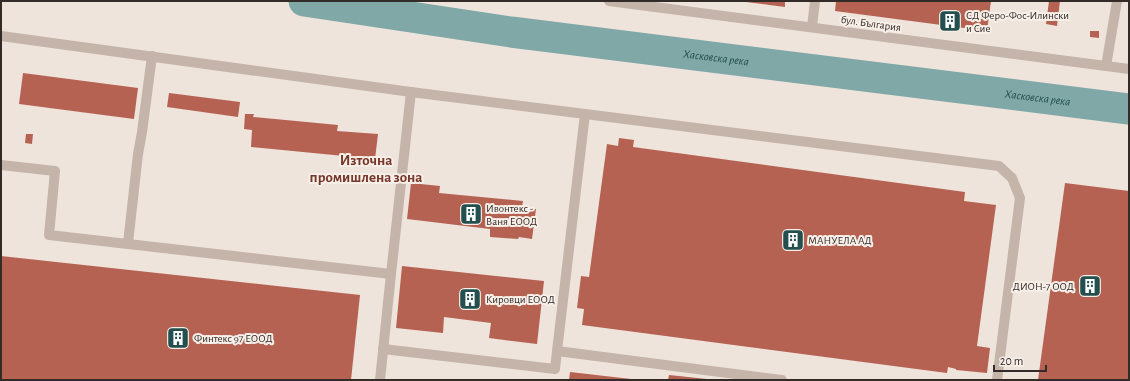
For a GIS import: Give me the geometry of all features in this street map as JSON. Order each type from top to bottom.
[{"type":"street","name":"бул. България","points":[[609,1],[677,6],[812,27],[1129,69]]},
{"type":"street","points":[[812,27],[815,1]]},
{"type":"street","points":[[1106,66],[1117,1]]},
{"type":"street","points":[[1,36],[411,92],[999,166],[1012,178],[1020,198],[997,380]]},
{"type":"street","points":[[128,243],[138,154],[152,56]]},
{"type":"street","points":[[380,380],[411,92]]},
{"type":"street","points":[[383,349],[555,369],[585,114]]},
{"type":"street","points":[[1,165],[55,171],[49,235],[391,274]]},
{"type":"street","points":[[557,351],[778,380]]},
{"type":"building","points":[[785,1],[785,7],[746,2]]},
{"type":"building","name":"СД Феро-Фос-Илински и Сие","points":[[836,1],[991,1],[987,31],[835,11]]},
{"type":"building","points":[[1049,1],[1060,1],[1057,26],[1046,24]]},
{"type":"building","points":[[1090,31],[1099,31],[1099,38],[1090,37]]},
{"type":"building","points":[[23,73],[138,88],[134,119],[19,104]]},
{"type":"building","points":[[169,93],[240,102],[238,117],[167,107]]},
{"type":"building","points":[[245,114],[254,114],[253,117],[338,125],[337,131],[378,134],[375,159],[251,147],[252,130],[244,129]]},
{"type":"building","points":[[26,134],[33,134],[32,144],[25,143]]},
{"type":"building","name":"МАНУЕЛА АД","points":[[619,138],[634,140],[633,147],[965,192],[964,201],[996,205],[977,346],[990,348],[987,373],[956,370],[948,367],[947,373],[582,325],[584,309],[577,308],[581,276],[589,277],[607,144],[618,146]]},
{"type":"building","name":"Ивонтекс - Ваня ЕООД","points":[[411,183],[440,186],[439,193],[523,201],[522,207],[536,209],[532,239],[519,237],[518,239],[490,237],[490,229],[407,219]]},
{"type":"building","name":"ДИОН-7 ООД","points":[[1065,183],[1129,191],[1129,380],[1038,380]]},
{"type":"building","name":"Финтекс 97 ЕООД","points":[[1,256],[360,295],[351,380],[1,380]]},
{"type":"building","name":"Кировци ЕООД","points":[[402,266],[544,281],[537,344],[489,338],[491,323],[444,317],[443,333],[396,328]]},
{"type":"building","points":[[570,372],[631,379],[631,380],[569,380]]},
{"type":"building","points":[[669,375],[707,379],[707,380],[668,380]]},
{"type":"waterway","name":"Хасковска река","points":[[304,1],[511,32],[1129,109]]},
{"type":"place","name":"СД Феро-Фос-Илински и Сие","points":[[950,21]]},
{"type":"place","name":"Ивонтекс - Ваня ЕООД","points":[[471,214]]},
{"type":"place","name":"МАНУЕЛА АД","points":[[793,240]]},
{"type":"place","name":"ДИОН-7 ООД","points":[[1090,286]]},
{"type":"place","name":"Кировци ЕООД","points":[[470,299]]},
{"type":"place","name":"Финтекс 97 ЕООД","points":[[178,338]]},
{"type":"district","name":"Източна промишлена зона","points":[[366,168]]}]
